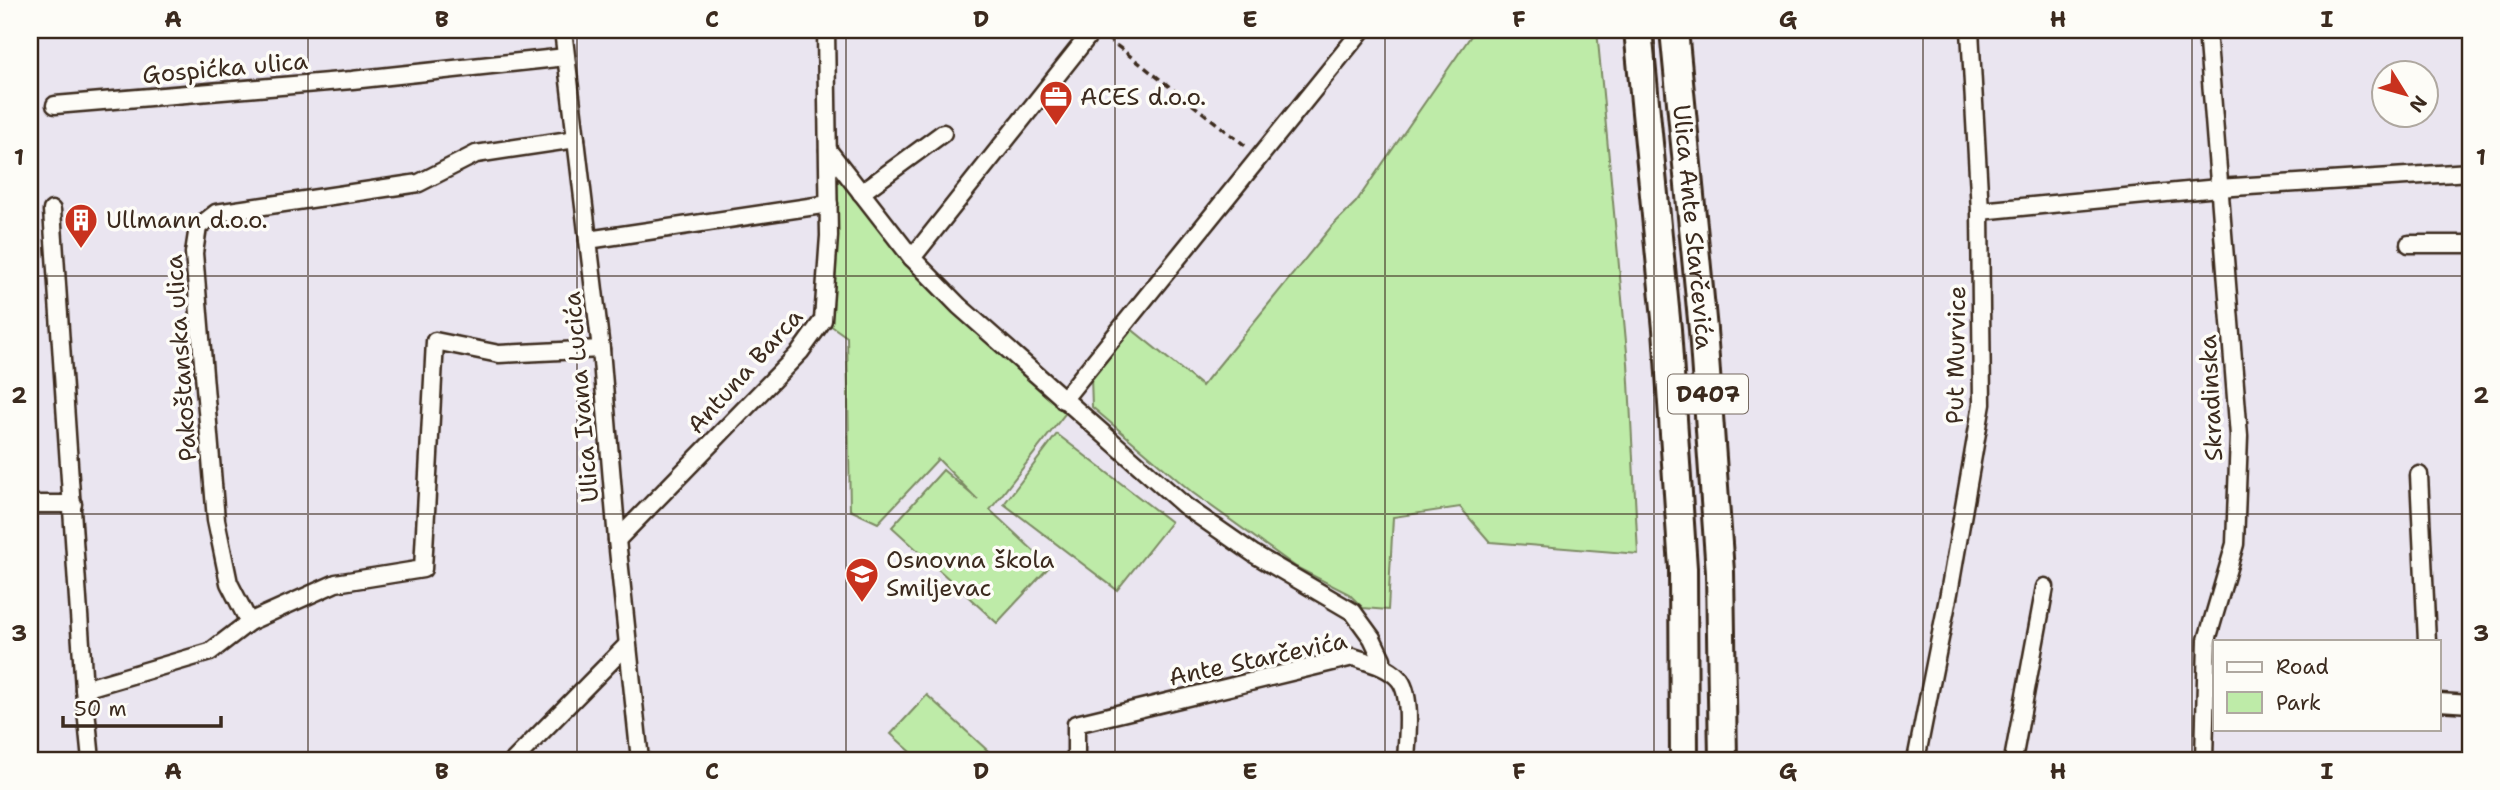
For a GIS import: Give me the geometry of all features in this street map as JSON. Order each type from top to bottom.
[{"type":"main road","name":"Ulica Ante Starčevića","points":[[1638,30],[1667,329],[1684,568],[1684,760]]},
{"type":"main road","name":"Ulica Ante Starčevića","points":[[1674,30],[1703,330],[1720,572],[1723,760]]},
{"type":"street","name":"Ulica Ivana Lucića","points":[[563,30],[601,349],[617,540],[640,760]]},
{"type":"street","name":"Antuna Barca","points":[[617,540],[800,352],[823,320],[830,236],[826,30]]},
{"type":"street","points":[[1063,400],[1362,30]]},
{"type":"street","name":"Put Murvice","points":[[1916,760],[1950,593],[1982,404],[1980,211],[1969,30]]},
{"type":"street","name":"Skradinska","points":[[2204,760],[2207,640],[2235,544],[2239,436],[2207,30]]},
{"type":"street","points":[[912,258],[1100,34]]},
{"type":"street","name":"Gospićka ulica","points":[[55,105],[352,80],[566,57]]},
{"type":"street","points":[[861,193],[943,133]]},
{"type":"street","name":"Pakoštanska ulica","points":[[249,622],[229,583],[216,520],[194,253],[198,227],[216,213],[419,183],[476,155],[576,139]]},
{"type":"street","points":[[828,150],[912,258],[958,306],[1185,506],[1254,554],[1353,612],[1373,638],[1382,659],[1382,666]]},
{"type":"street","points":[[1980,211],[2218,188],[2470,172]]},
{"type":"street","points":[[588,240],[829,204]]},
{"type":"street","points":[[52,210],[91,760]]},
{"type":"street","points":[[2409,244],[2470,244]]},
{"type":"street","points":[[84,690],[210,652],[249,622],[336,583],[423,569],[435,341],[499,354],[601,349]]},
{"type":"street","points":[[2419,475],[2427,640]]},
{"type":"street","points":[[30,504],[74,504]]},
{"type":"street","points":[[2013,760],[2045,587]]},
{"type":"street","points":[[514,760],[627,645]]},
{"type":"street","name":"Ante Starčevića","points":[[1076,760],[1076,724],[1353,657],[1382,666],[1399,678],[1406,691],[1406,760]]},
{"type":"street","points":[[2440,702],[2470,704]]},
{"type":"path","points":[[1100,34],[1260,156]]},
{"type":"green space","points":[[1475,30],[1597,30],[1628,363],[1638,554],[1490,542],[1460,507],[1393,517],[1388,610],[1363,608],[1349,594],[1296,567],[1193,493],[1092,407],[1091,376],[1130,328],[1202,386],[1331,227],[1356,202]]},
{"type":"green space","points":[[828,150],[912,258],[1071,406],[990,510],[1050,566],[997,623],[892,527],[943,470],[978,500],[938,459],[878,523],[850,510],[847,337],[823,320]]},
{"type":"green space","points":[[1057,434],[1171,522],[1117,590],[1004,504]]},
{"type":"green space","points":[[927,695],[998,760],[920,760],[891,734]]},
{"type":"place","name":"ACES d.o.o.","points":[[1056,127]]},
{"type":"place","name":"Ullmann d.o.o.","points":[[81,250]]},
{"type":"place","name":"Osnovna škola Smiljevac","points":[[862,604]]}]
